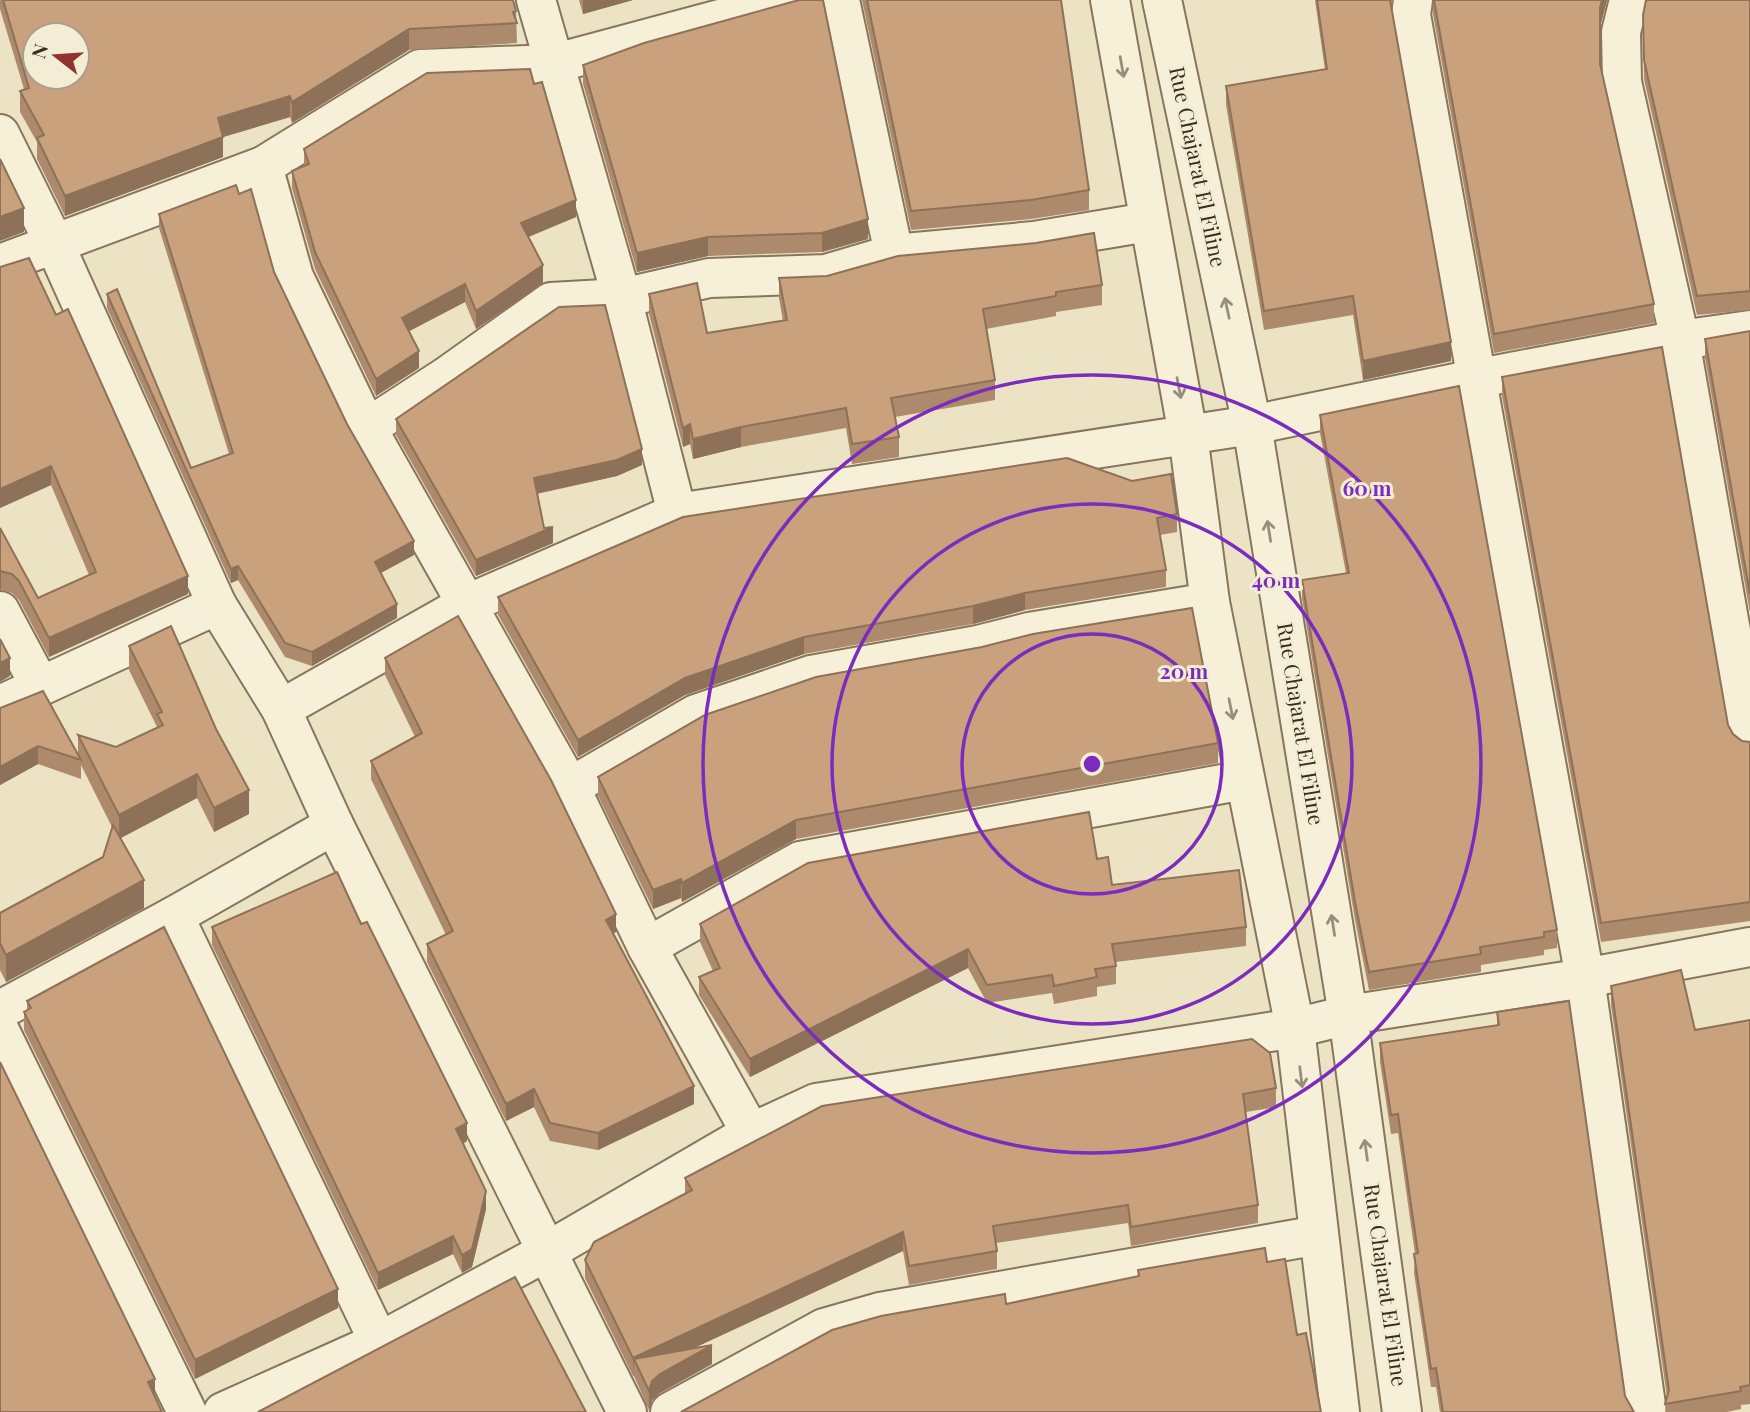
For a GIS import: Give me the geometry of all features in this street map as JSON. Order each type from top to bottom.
[{"type":"street","points":[[536,0],[552,64],[622,298],[677,513]]},
{"type":"street","points":[[0,264],[263,166],[420,69],[552,64],[791,0]]},
{"type":"street","points":[[840,0],[894,254]]},
{"type":"street","points":[[1110,0],[1188,435],[1210,602],[1295,1028],[1340,1412]]},
{"type":"street","name":"Rue Chajarat El Filine","points":[[1162,0],[1252,425],[1348,1015],[1402,1412]]},
{"type":"street","points":[[1413,0],[1411,15],[1479,378],[1585,978],[1647,1412]]},
{"type":"street","points":[[1629,0],[1621,32],[1622,82],[1680,340],[1750,740]]},
{"type":"street","points":[[0,134],[54,243],[218,606],[281,709],[334,825],[627,1412]]},
{"type":"street","points":[[263,166],[295,277],[367,428],[570,787],[647,947],[751,1133]]},
{"type":"street","points":[[367,428],[447,376],[551,302],[622,298],[709,278],[826,274],[894,254],[1034,241],[1148,222]]},
{"type":"street","points":[[281,709],[465,605],[677,513],[1252,425],[1479,378],[1680,340],[1750,330]]},
{"type":"street","points":[[570,787],[696,714],[811,676],[978,645],[1029,632],[1210,602]]},
{"type":"street","points":[[0,705],[39,684],[218,606]]},
{"type":"street","points":[[0,611],[39,684]]},
{"type":"street","points":[[647,947],[800,861],[1244,780]]},
{"type":"street","points":[[0,1010],[334,825]]},
{"type":"street","points":[[174,916],[379,1342]]},
{"type":"street","points":[[223,1412],[379,1342],[548,1251],[751,1133],[816,1104],[1295,1028],[1348,1015],[1585,978],[1750,947]]},
{"type":"street","points":[[0,1031],[187,1412]]},
{"type":"street","points":[[670,1412],[824,1328],[880,1312],[1319,1235]]},
{"type":"building","points":[[3,0],[513,0],[516,11],[513,12],[517,23],[409,29],[292,102],[290,96],[218,118],[223,137],[65,196],[37,138],[44,135],[20,91],[91,91],[91,21],[21,21],[21,61]]},
{"type":"building","points":[[799,0],[823,0],[868,219],[822,233],[708,237],[637,253],[583,65],[644,43]]},
{"type":"building","points":[[867,0],[1061,0],[1089,190],[1031,200],[911,211]]},
{"type":"building","points":[[1317,0],[1390,0],[1451,342],[1363,361],[1353,296],[1264,311],[1226,86],[1327,69]]},
{"type":"building","points":[[1434,0],[1602,0],[1600,64],[1654,304],[1494,334]]},
{"type":"building","points":[[1646,0],[1750,0],[1750,291],[1697,296],[1644,60],[1643,15]]},
{"type":"building","points":[[530,69],[534,84],[542,82],[576,200],[521,223],[543,265],[476,311],[465,284],[402,318],[419,351],[376,379],[315,252],[292,171],[309,164],[304,149],[427,73]]},
{"type":"building","points":[[0,159],[24,208],[0,217]]},
{"type":"building","points":[[236,185],[239,194],[251,189],[274,272],[347,424],[414,541],[375,562],[397,604],[312,652],[285,643],[238,566],[231,569],[107,294],[117,289],[191,468],[233,453],[159,214]]},
{"type":"building","points":[[1094,233],[1102,285],[1056,292],[1056,296],[983,309],[995,380],[891,398],[899,437],[852,444],[846,408],[741,427],[693,439],[690,424],[683,428],[649,294],[697,283],[707,333],[787,320],[779,278],[827,276],[898,256],[1036,243]]},
{"type":"building","points":[[29,258],[56,315],[68,309],[188,576],[49,638],[19,581],[12,574],[0,571],[0,528],[38,598],[96,572],[51,466],[0,489],[0,267]]},
{"type":"building","points":[[605,305],[642,449],[617,460],[534,478],[544,528],[553,527],[476,560],[396,419],[559,307]]},
{"type":"building","points":[[1750,331],[1750,594],[1705,339]]},
{"type":"building","points":[[1662,347],[1728,725],[1733,734],[1742,741],[1750,742],[1750,902],[1601,923],[1502,377]]},
{"type":"building","points":[[1459,386],[1557,930],[1544,932],[1544,937],[1480,947],[1481,954],[1369,972],[1302,580],[1349,573],[1320,415]]},
{"type":"building","points":[[1067,458],[1132,481],[1171,474],[1177,514],[1157,518],[1166,570],[1025,593],[973,606],[804,637],[685,678],[578,740],[498,597],[683,517]]},
{"type":"building","points":[[1192,608],[1218,743],[796,820],[682,883],[681,879],[653,890],[598,777],[705,715],[816,677],[982,647],[1033,634]]},
{"type":"building","points":[[458,616],[551,780],[616,914],[606,920],[694,1086],[598,1133],[550,1123],[534,1089],[506,1104],[427,944],[453,931],[371,761],[422,733],[385,658]]},
{"type":"building","points":[[171,626],[216,729],[249,790],[214,808],[197,774],[119,815],[78,735],[116,747],[163,725],[157,714],[162,712],[129,646]]},
{"type":"building","points":[[0,639],[10,658],[0,663]]},
{"type":"building","points":[[43,691],[81,760],[38,746],[0,767],[0,708]]},
{"type":"building","points":[[1089,812],[1097,859],[1108,857],[1112,885],[1239,870],[1246,927],[1112,944],[1116,966],[1095,969],[1097,977],[1054,986],[1052,975],[987,985],[968,949],[750,1059],[699,977],[720,968],[700,924],[808,863]]},
{"type":"building","points":[[113,825],[144,880],[6,955],[0,943],[0,913],[103,857]]},
{"type":"building","points":[[337,872],[361,924],[367,922],[467,1123],[456,1129],[486,1191],[472,1249],[462,1255],[453,1236],[378,1273],[212,927]]},
{"type":"building","points":[[164,927],[338,1289],[195,1360],[24,1012],[31,1008],[27,1001]]},
{"type":"building","points":[[1681,970],[1695,1030],[1750,1020],[1750,1385],[1740,1387],[1741,1391],[1665,1404],[1669,1390],[1611,986]]},
{"type":"building","points":[[1569,1001],[1625,1396],[1634,1412],[1443,1412],[1436,1368],[1431,1369],[1414,1254],[1418,1253],[1398,1114],[1391,1115],[1380,1043],[1499,1025],[1497,1012]]},
{"type":"building","points":[[1252,1039],[1270,1053],[1276,1088],[1243,1094],[1258,1205],[1131,1227],[1128,1205],[993,1226],[997,1251],[909,1266],[903,1232],[633,1358],[585,1260],[594,1242],[692,1190],[685,1178],[822,1106]]},
{"type":"building","points":[[0,1062],[155,1379],[148,1382],[162,1412],[0,1412]]},
{"type":"building","points":[[1265,1248],[1267,1262],[1285,1259],[1297,1335],[1306,1333],[1321,1412],[681,1412],[832,1330],[881,1316],[1005,1294],[1006,1304],[1139,1276],[1138,1270]]},
{"type":"building","points":[[515,1277],[586,1412],[258,1412]]},
{"type":"building","points":[[712,1345],[660,1374],[652,1381],[649,1391],[634,1359]]}]
